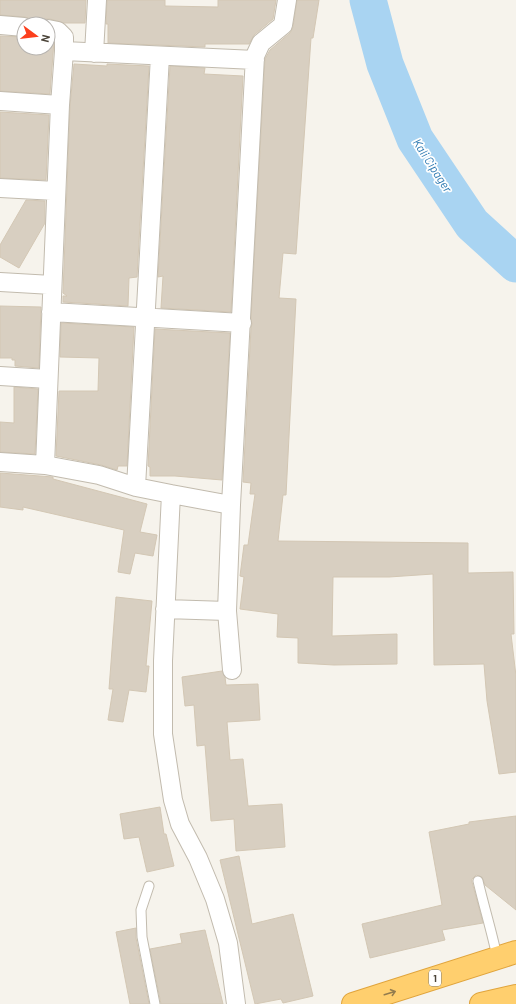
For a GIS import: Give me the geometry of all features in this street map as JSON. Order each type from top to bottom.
[{"type":"highway","name":"1","points":[[363,1003],[506,955]]},
{"type":"highway","points":[[481,1004],[516,996]]},
{"type":"street","points":[[94,53],[97,0]]},
{"type":"street","points":[[232,670],[227,611],[231,505],[242,323],[255,56],[261,43],[283,25],[286,0]]},
{"type":"street","points":[[0,25],[16,26]]},
{"type":"street","points":[[45,465],[56,191],[64,51],[63,35],[56,31]]},
{"type":"street","points":[[64,51],[255,60]]},
{"type":"street","points":[[136,487],[160,56]]},
{"type":"street","points":[[0,101],[60,105]]},
{"type":"street","points":[[0,188],[56,191]]},
{"type":"street","points":[[0,282],[52,285]]},
{"type":"street","points":[[51,312],[242,323]]},
{"type":"street","points":[[0,376],[48,379]]},
{"type":"street","points":[[0,462],[45,465],[99,475],[136,487],[231,505]]},
{"type":"street","points":[[171,494],[163,661],[162,734],[173,800],[180,824],[198,858],[215,899],[228,943],[236,1004]]},
{"type":"street","points":[[165,609],[227,611]]},
{"type":"lane","points":[[478,881],[480,894],[493,936],[506,955]]},
{"type":"lane","points":[[149,886],[141,910],[142,937],[155,1004]]},
{"type":"building","points":[[0,0],[86,0],[85,23],[64,23],[56,21],[56,16],[0,15]]},
{"type":"building","points":[[107,0],[165,0],[165,6],[218,7],[218,0],[276,0],[273,19],[254,35],[249,44],[205,44],[205,47],[108,43],[108,24],[106,24]]},
{"type":"building","points":[[297,0],[319,0],[313,38],[311,38],[296,254],[283,253],[279,298],[296,299],[286,495],[283,495],[278,541],[468,543],[468,573],[513,572],[514,634],[511,634],[516,676],[516,772],[499,774],[487,701],[484,664],[434,665],[433,574],[389,577],[333,577],[332,636],[397,634],[397,664],[334,665],[298,663],[298,638],[277,637],[278,614],[240,609],[244,577],[240,576],[244,545],[248,545],[255,494],[250,494],[251,483],[243,482],[265,59],[270,50],[290,33],[293,27]]},
{"type":"building","points":[[0,36],[16,37],[16,56],[53,56],[50,94],[0,91]]},
{"type":"building","points":[[74,64],[149,66],[137,277],[129,278],[128,306],[63,302],[63,296],[67,296],[63,293],[70,106]]},
{"type":"building","points":[[170,66],[205,68],[204,74],[243,76],[231,312],[161,308],[163,276],[158,277]]},
{"type":"building","points":[[0,112],[49,115],[46,180],[0,178]]},
{"type":"building","points":[[26,200],[45,201],[45,223],[19,268],[0,257],[0,245]]},
{"type":"building","points":[[0,306],[41,307],[39,368],[15,366],[15,360],[12,360],[12,358],[0,358]]},
{"type":"building","points":[[61,323],[134,327],[127,466],[118,466],[117,470],[101,465],[56,456],[59,391],[98,391],[99,358],[60,357]]},
{"type":"building","points":[[155,329],[230,333],[222,480],[175,476],[150,476],[150,467],[148,466]]},
{"type":"building","points":[[14,387],[38,389],[35,454],[0,452],[0,422],[14,423]]},
{"type":"building","points":[[0,473],[53,477],[53,479],[147,504],[140,532],[157,535],[153,556],[135,553],[130,574],[118,572],[124,530],[23,507],[23,510],[0,507]]},
{"type":"building","points":[[116,597],[152,601],[146,666],[149,666],[146,692],[129,690],[123,722],[108,720],[113,689],[109,689]]},
{"type":"building","points":[[222,671],[225,677],[226,685],[258,684],[260,720],[227,722],[230,760],[243,759],[248,806],[282,804],[285,847],[236,851],[234,819],[211,821],[205,745],[197,746],[194,705],[185,706],[182,677]]},
{"type":"building","points":[[160,807],[164,834],[166,834],[174,866],[147,872],[139,837],[124,839],[120,814]]},
{"type":"building","points":[[516,816],[516,910],[485,885],[482,877],[476,875],[472,879],[472,882],[483,923],[442,930],[445,940],[370,958],[362,924],[442,905],[429,832],[469,824],[469,822]]},
{"type":"building","points":[[239,856],[252,924],[293,914],[313,996],[283,1003],[281,999],[255,1004],[220,860]]},
{"type":"building","points":[[136,928],[136,938],[149,1004],[130,1004],[116,932]]},
{"type":"building","points":[[205,930],[223,1004],[161,1004],[150,949],[182,943],[180,934]]},
{"type":"waterway","name":"Kali Cipager","points":[[368,0],[385,64],[415,139],[472,224],[516,264]]}]
